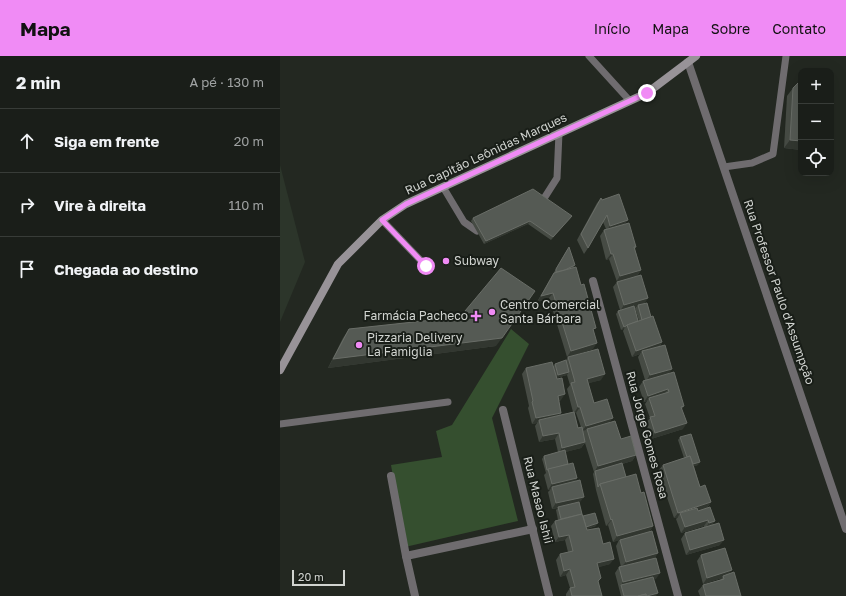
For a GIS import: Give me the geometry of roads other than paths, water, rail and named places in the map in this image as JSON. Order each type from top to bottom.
[{"type":"main road","name":"Rua Capitão Leônidas Marques","points":[[280,370],[338,264],[382,220],[406,204],[647,93],[696,56]]},
{"type":"street","name":"Rua Professor Paulo d'Assumpção","points":[[688,62],[846,529]]},
{"type":"street","name":"Rua Jorge Gomes Rosa","points":[[593,281],[678,596]]},
{"type":"street","name":"Rua Masao Ishii","points":[[503,410],[549,596]]},
{"type":"street","points":[[391,476],[415,596]]},
{"type":"street","points":[[406,556],[532,529]]},
{"type":"lane","points":[[589,56],[630,101]]},
{"type":"lane","points":[[724,167],[752,163],[773,154],[786,56]]},
{"type":"lane","points":[[543,200],[557,178],[559,133]]},
{"type":"lane","points":[[443,187],[464,222],[477,231]]},
{"type":"lane","points":[[382,220],[426,266]]},
{"type":"lane","points":[[280,424],[448,402]]},
{"type":"place","name":"Subway","points":[[446,261]]},
{"type":"place","name":"Centro Comercial Santa Bárbara","points":[[492,312]]},
{"type":"place","name":"Farmácia Pacheco","points":[[476,316]]},
{"type":"place","name":"Pizzaria Delivery La Famiglia","points":[[359,345]]}]
